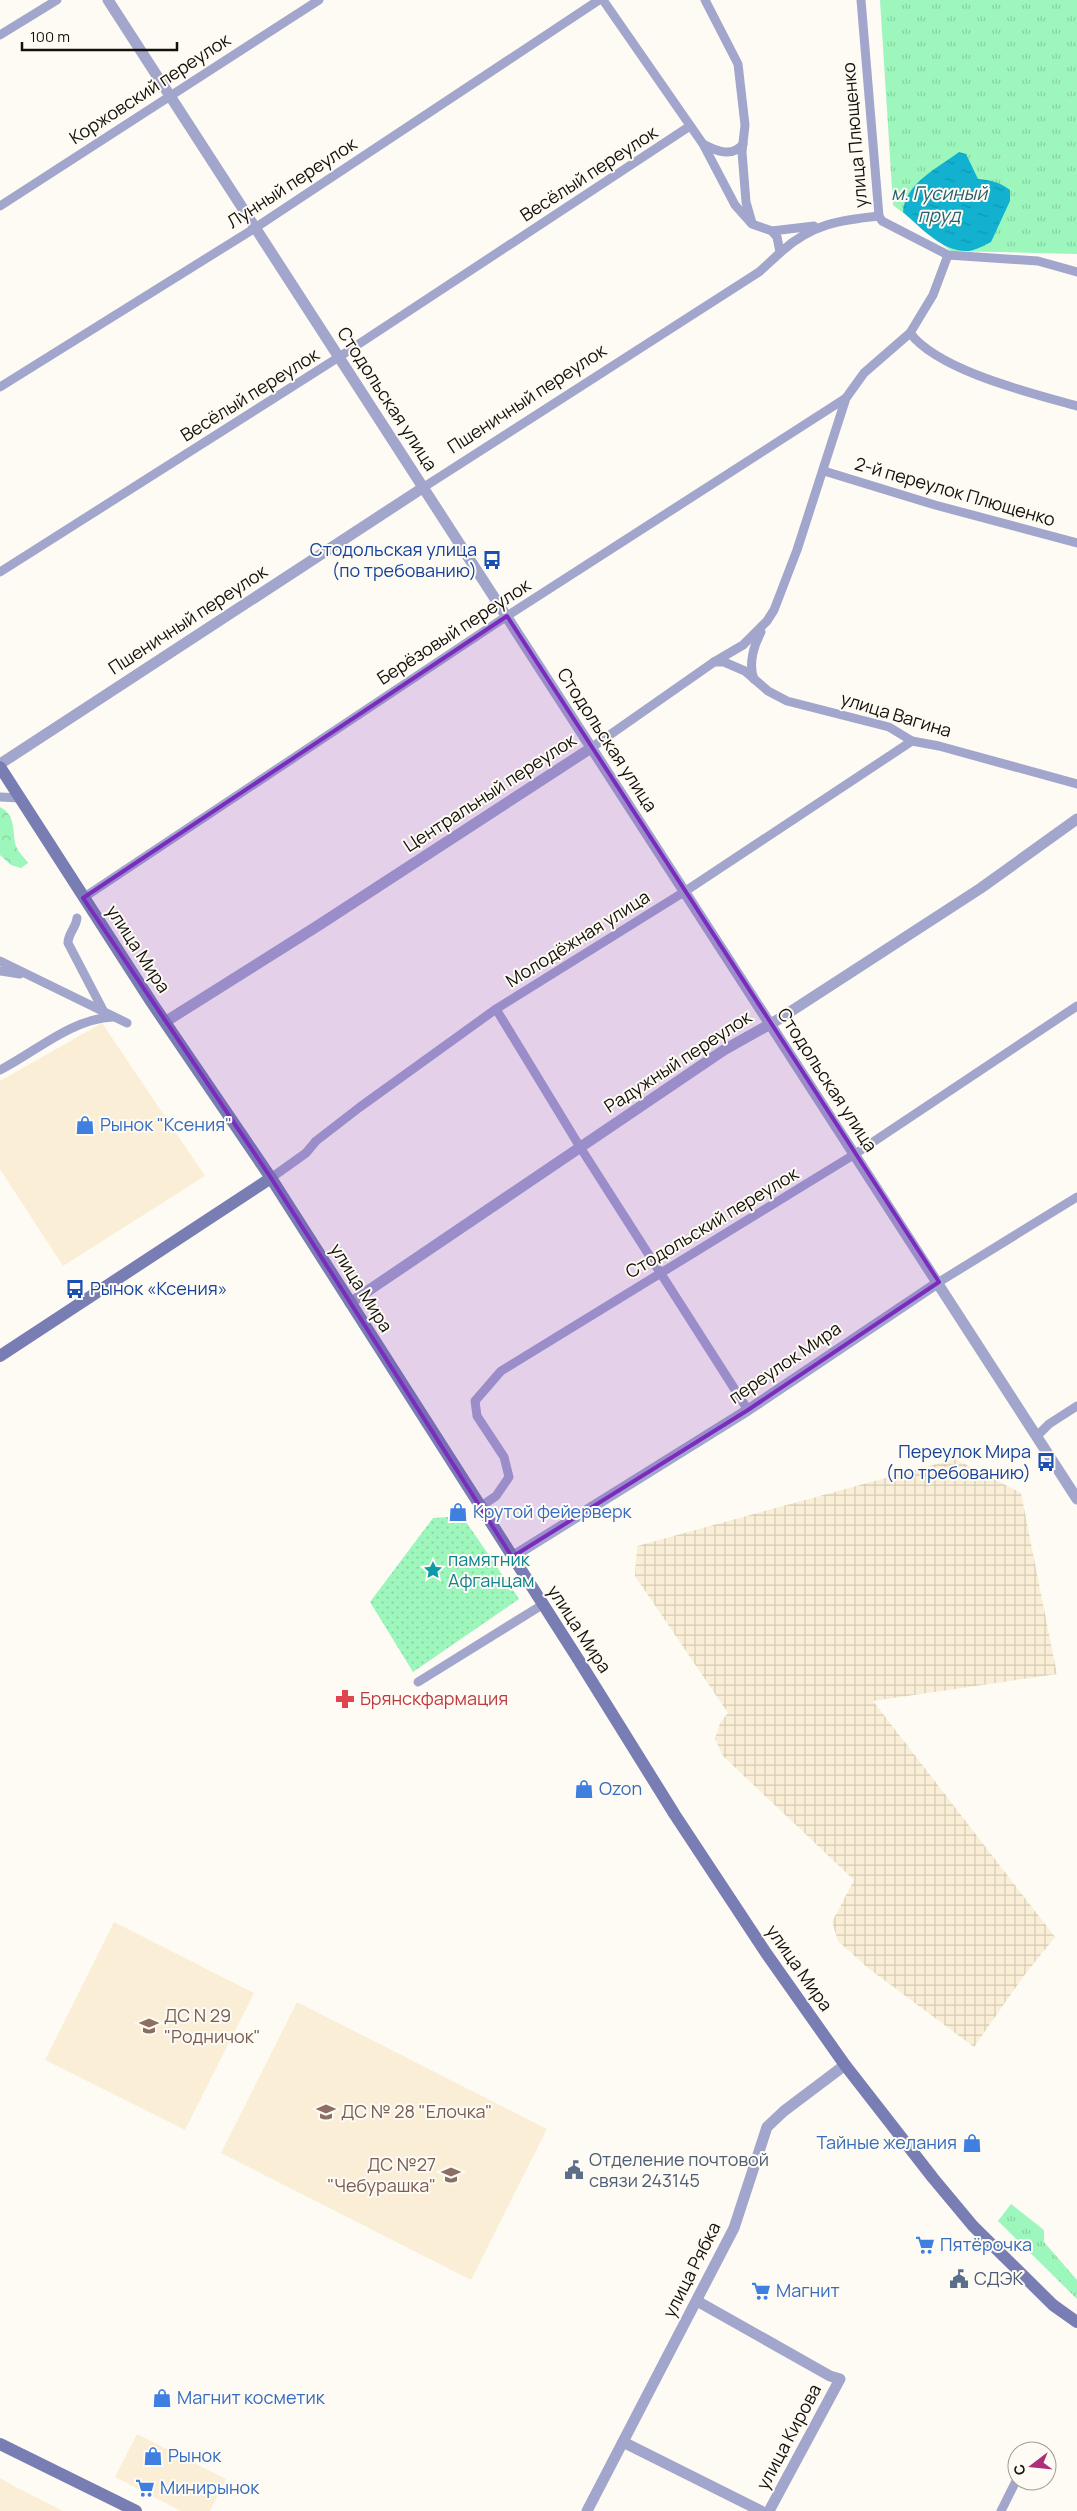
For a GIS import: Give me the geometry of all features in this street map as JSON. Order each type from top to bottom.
[{"type":"main road","name":"улица Мира","points":[[0,765],[83,898],[164,1022],[271,1178],[714,1875],[845,2065],[973,2226],[1053,2305],[1077,2322]]},
{"type":"main road","points":[[0,1356],[271,1178]]},
{"type":"main road","points":[[0,2444],[136,2511]]},
{"type":"street","points":[[0,35],[57,0]]},
{"type":"street","name":"Стодольская улица","points":[[108,0],[769,1024],[1038,1435],[1077,1499]]},
{"type":"street","name":"Коржовский переулок","points":[[0,206],[169,95],[319,0]]},
{"type":"street","name":"Лунный переулок","points":[[0,387],[255,228],[599,0]]},
{"type":"street","points":[[603,0],[703,144],[735,205],[752,224],[772,232],[777,237],[780,252]]},
{"type":"street","points":[[704,0],[738,64],[745,125],[743,144],[746,202],[752,224]]},
{"type":"street","name":"улица Плющенко","points":[[862,0],[878,216],[888,225],[948,255],[1038,261],[1077,272]]},
{"type":"street","name":"Весёлый переулок","points":[[0,572],[338,357],[690,126]]},
{"type":"street","points":[[703,144],[716,151],[727,152],[734,151],[743,144]]},
{"type":"street","name":"Пшеничный переулок","points":[[0,765],[424,487],[759,272],[780,252],[812,229],[827,224],[878,216]]},
{"type":"street","points":[[772,232],[827,224]]},
{"type":"street","points":[[824,472],[846,398],[864,373],[910,333],[933,295],[948,255]]},
{"type":"street","points":[[910,333],[925,349],[972,373],[1077,406]]},
{"type":"street","name":"Берёзовый переулок","points":[[83,898],[507,616],[846,398]]},
{"type":"street","name":"2-й переулок Плющенко","points":[[824,472],[1077,543]]},
{"type":"street","name":"Центральный переулок","points":[[164,1022],[319,925],[591,748],[714,662],[742,645],[767,621],[774,610],[824,472]]},
{"type":"street","points":[[754,679],[751,672],[754,646],[767,621]]},
{"type":"street","name":"улица Вагина","points":[[714,662],[734,666],[745,671],[768,691],[787,701],[889,727],[912,741],[939,746],[1077,784]]},
{"type":"street","name":"Молодёжная улица","points":[[271,1178],[306,1153],[316,1141],[367,1101],[496,1009],[684,892],[912,741]]},
{"type":"street","points":[[0,797],[20,798]]},
{"type":"street","name":"Радужный переулок","points":[[350,1303],[724,1050],[769,1024],[981,888],[1077,820]]},
{"type":"street","points":[[77,918],[76,926],[68,937],[68,943],[104,1012]]},
{"type":"street","points":[[0,961],[127,1023]]},
{"type":"street","points":[[0,971],[28,974]]},
{"type":"street","name":"Стодольский переулок","points":[[480,1507],[496,1496],[509,1477],[504,1457],[477,1416],[475,1409],[475,1401],[486,1386],[502,1371],[855,1154],[1077,1006]]},
{"type":"street","points":[[496,1009],[580,1147],[748,1410]]},
{"type":"street","points":[[0,1070],[78,1024],[96,1018],[113,1017]]},
{"type":"street","name":"переулок Мира","points":[[512,1557],[748,1410],[939,1282],[1077,1196]]},
{"type":"street","points":[[1038,1435],[1049,1424],[1077,1406]]},
{"type":"street","points":[[418,1682],[542,1605]]},
{"type":"street","name":"улица Рябка","points":[[587,2511],[734,2228],[767,2127],[784,2111],[845,2065]]},
{"type":"street","name":"улица Кирова","points":[[697,2301],[830,2376],[840,2379],[769,2511]]},
{"type":"street","points":[[623,2442],[761,2511]]},
{"type":"street","points":[[1001,2511],[1011,2491]]},
{"type":"highlighted area","points":[[507,616],[939,1282],[748,1410],[512,1557],[271,1178],[83,898]]},
{"type":"shaded area","name":"Рынок \"Ксения\"","points":[[102,1023],[205,1176],[63,1266],[0,1169],[0,1081]]},
{"type":"shaded area","points":[[955,1459],[1021,1493],[1057,1674],[873,1701],[1055,1937],[1023,1977],[974,2047],[868,1968],[838,1941],[832,1922],[854,1880],[723,1756],[715,1739],[720,1723],[728,1713],[635,1576],[637,1546]]},
{"type":"shaded area","name":"ДС N 29 \"Родничок\"","points":[[114,1922],[254,1993],[185,2130],[45,2060]]},
{"type":"shaded area","points":[[297,2002],[547,2129],[471,2280],[221,2153]]},
{"type":"shaded area","name":"Рынок","points":[[137,2434],[226,2479],[210,2511],[181,2511],[115,2477]]},
{"type":"shaded area","points":[[0,2478],[16,2487],[63,2511],[0,2511]]},
{"type":"green space","points":[[880,0],[1077,0],[1077,254],[951,251],[893,205]]},
{"type":"green space","points":[[0,807],[9,815],[13,825],[16,846],[28,863],[21,868],[11,865],[0,855]]},
{"type":"green space","points":[[462,1516],[519,1599],[413,1672],[370,1602],[433,1518]]},
{"type":"green space","points":[[1011,2204],[1044,2230],[1044,2242],[1077,2280],[1077,2299],[998,2221]]},
{"type":"water","name":"м. Гусиный пруд","points":[[959,152],[966,154],[978,179],[995,182],[1010,190],[1010,201],[991,242],[969,251],[960,251],[942,244],[925,232],[903,212],[905,202],[916,184]]},
{"type":"place","name":"Стодольская улица (по требованию)","points":[[492,560]]},
{"type":"place","name":"Рынок \"Ксения\"","points":[[85,1125]]},
{"type":"place","name":"Рынок «Ксения»","points":[[75,1289]]},
{"type":"place","name":"Переулок Мира (по требованию)","points":[[1046,1462]]},
{"type":"place","name":"Крутой фейерверк","points":[[458,1512]]},
{"type":"place","name":"памятник Афганцам","points":[[433,1570]]},
{"type":"place","name":"Брянскфармация","points":[[345,1699]]},
{"type":"place","name":"Ozon","points":[[584,1789]]},
{"type":"place","name":"ДС N 29 \"Родничок\"","points":[[149,2026]]},
{"type":"place","name":"ДС № 28 \"Елочка\"","points":[[326,2112]]},
{"type":"place","name":"Тайные желания","points":[[972,2143]]},
{"type":"place","name":"Отделение почтовой связи 243145","points":[[574,2170]]},
{"type":"place","name":"ДС №27 \"Чебурашка\"","points":[[451,2175]]},
{"type":"place","name":"Пятёрочка","points":[[925,2245]]},
{"type":"place","name":"СДЭК","points":[[959,2279]]},
{"type":"place","name":"Магнит","points":[[761,2291]]},
{"type":"place","name":"Магнит косметик","points":[[162,2398]]},
{"type":"place","name":"Рынок","points":[[153,2456]]},
{"type":"place","name":"Минирынок","points":[[145,2488]]}]
